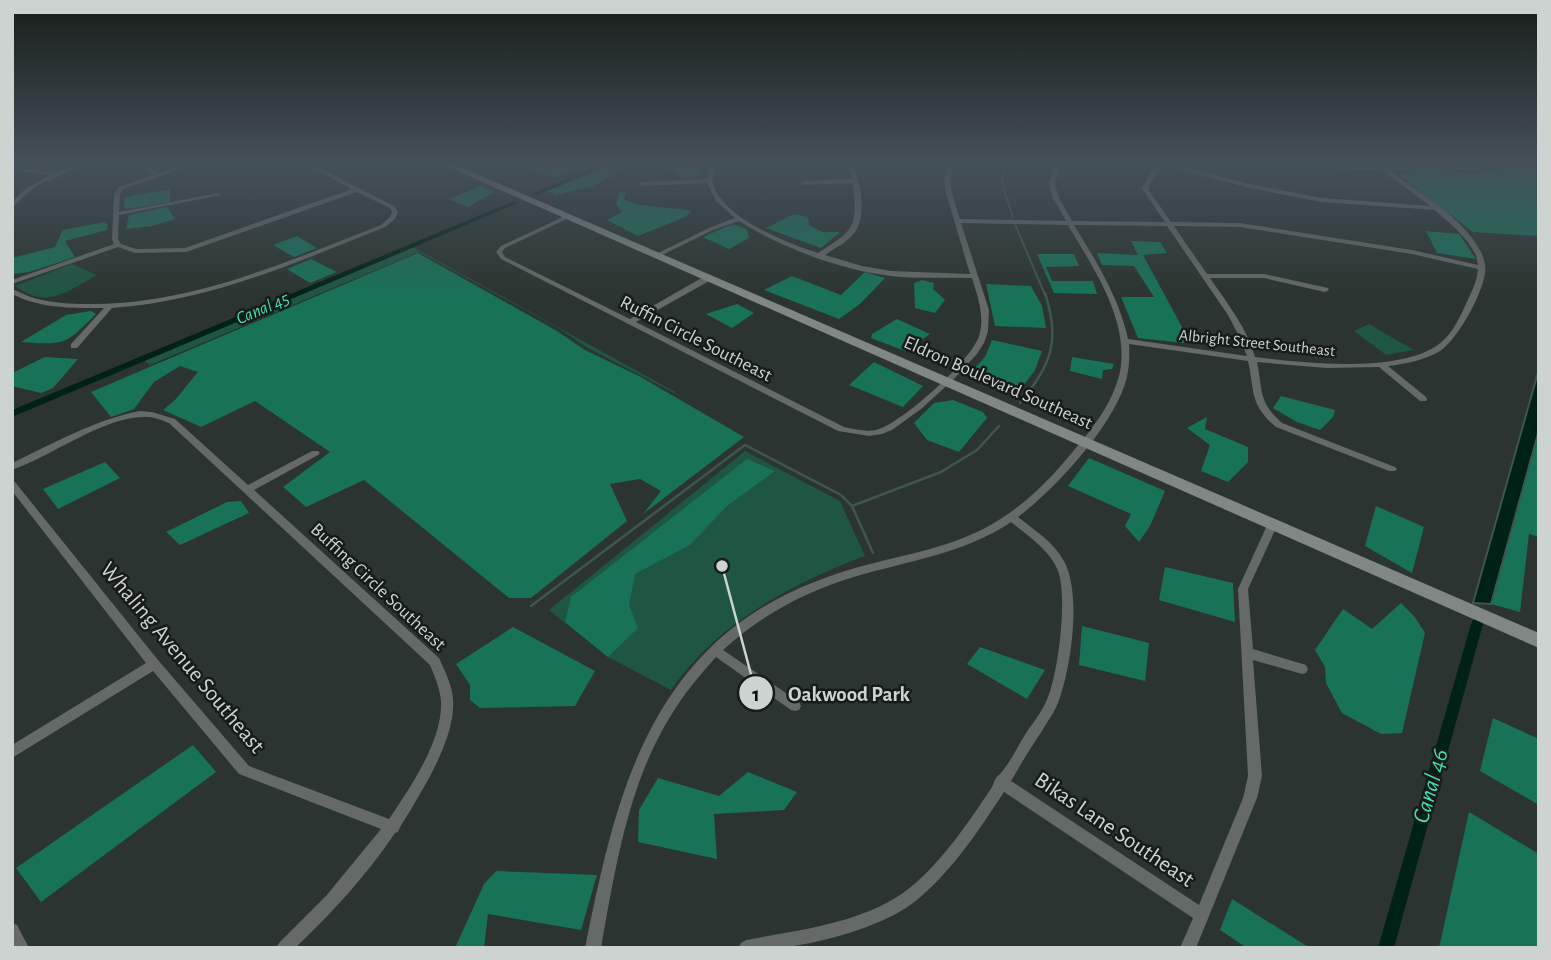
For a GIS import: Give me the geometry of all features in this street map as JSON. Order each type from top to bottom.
[{"type":"street","points":[[117,207],[115,239],[118,245]]},
{"type":"street","points":[[117,214],[155,207]]},
{"type":"street","points":[[12,282],[118,245],[135,251],[187,250],[309,207]]},
{"type":"street","points":[[12,291],[21,296],[58,305],[109,307],[194,295],[371,230],[393,218],[396,212],[391,207]]},
{"type":"street","name":"Eldron Boulevard Southeast","points":[[546,207],[1539,641]]},
{"type":"street","points":[[726,207],[738,219],[820,255],[880,272],[975,276]]},
{"type":"street","points":[[820,255],[846,239],[857,227],[859,207]]},
{"type":"street","name":"Ruffin Circle Southeast","points":[[567,216],[513,241],[499,252],[512,265],[841,429],[862,434],[880,432],[897,424],[966,363],[980,344],[985,310],[953,207]]},
{"type":"street","points":[[593,948],[622,808],[667,711],[690,677],[715,650],[767,611],[804,591],[849,574],[948,548],[988,531],[1012,517],[1048,486],[1111,408],[1125,374],[1125,341],[1120,317],[1063,207]]},
{"type":"street","points":[[1156,207],[1232,315],[1252,358],[1258,403],[1266,415],[1297,433],[1392,469]]},
{"type":"street","points":[[957,221],[1240,225],[1412,252],[1482,268],[1481,258],[1474,245],[1434,208],[1417,207]]},
{"type":"street","points":[[656,256],[738,219]]},
{"type":"street","name":"Albright Street Southeast","points":[[1125,341],[1317,365],[1381,364],[1432,352],[1454,337],[1481,279],[1482,268]]},
{"type":"street","points":[[1205,276],[1272,277],[1325,290]]},
{"type":"street","points":[[629,323],[708,278]]},
{"type":"street","points":[[74,346],[109,307]]},
{"type":"street","points":[[1381,364],[1423,399]]},
{"type":"street","name":"Buffing Circle Southeast","points":[[12,467],[115,421],[139,414],[156,415],[172,421],[435,662],[444,685],[447,708],[441,735],[424,774],[393,827],[337,896],[284,948]]},
{"type":"street","points":[[247,490],[315,453]]},
{"type":"street","name":"Whaling Avenue Southeast","points":[[12,484],[154,664],[244,770],[393,827]]},
{"type":"street","points":[[747,948],[845,927],[888,911],[915,894],[942,867],[1002,782],[1052,703],[1058,684],[1069,593],[1066,574],[1058,559],[1012,517]]},
{"type":"street","points":[[1188,948],[1250,798],[1255,776],[1243,589],[1273,524]]},
{"type":"street","points":[[715,650],[795,706]]},
{"type":"street","points":[[1248,653],[1302,669]]},
{"type":"street","points":[[12,752],[154,664]]},
{"type":"street","name":"Bikas Lane Southeast","points":[[1002,782],[1201,915]]},
{"type":"street","points":[[12,930],[21,948]]},
{"type":"shaded area","points":[[413,247],[675,392],[588,348],[560,329],[419,252],[150,365],[141,358]]},
{"type":"shaded area","points":[[72,264],[97,275],[57,296],[38,297],[15,286]]},
{"type":"shaded area","points":[[1369,324],[1414,350],[1386,355],[1354,331]]},
{"type":"shaded area","points":[[1539,369],[1539,430],[1491,604],[1473,603]]},
{"type":"shaded area","points":[[745,451],[840,501],[865,556],[810,579],[758,608],[710,645],[689,666],[671,690],[608,657],[549,610]]},
{"type":"green space","points":[[167,207],[175,219],[152,226],[126,229],[129,215]]},
{"type":"green space","points":[[618,207],[659,207],[692,211],[685,217],[638,236],[607,220],[622,212]]},
{"type":"green space","points":[[1441,207],[1539,207],[1539,236],[1473,232]]},
{"type":"green space","points":[[794,214],[808,217],[809,225],[823,232],[840,232],[821,248],[766,228]]},
{"type":"green space","points":[[104,222],[108,225],[107,230],[65,241],[75,257],[29,272],[12,274],[12,258],[55,247],[63,230]]},
{"type":"green space","points":[[736,225],[747,229],[749,238],[729,249],[703,237],[728,226]]},
{"type":"green space","points":[[1426,231],[1459,234],[1476,259],[1437,253]]},
{"type":"green space","points":[[297,236],[317,248],[294,257],[273,245]]},
{"type":"green space","points":[[1131,241],[1160,242],[1167,253],[1143,255],[1188,338],[1184,343],[1138,338],[1121,297],[1154,297],[1134,266],[1102,265],[1097,253],[1138,255]]},
{"type":"green space","points":[[418,253],[557,331],[585,350],[639,376],[744,437],[643,514],[661,491],[640,479],[610,484],[627,521],[531,598],[509,598],[364,480],[306,507],[283,487],[330,452],[255,401],[201,427],[163,410],[198,372],[180,366],[154,382],[134,409],[111,417],[91,392]]},
{"type":"green space","points":[[1037,254],[1074,254],[1079,266],[1046,267],[1052,281],[1093,281],[1097,294],[1054,293]]},
{"type":"green space","points":[[311,259],[337,272],[310,283],[287,269]]},
{"type":"green space","points":[[865,272],[885,278],[860,304],[839,319],[764,290],[792,276],[841,295]]},
{"type":"green space","points":[[922,280],[934,283],[933,289],[945,300],[935,313],[915,308],[914,283]]},
{"type":"green space","points":[[986,284],[1031,286],[1042,306],[1046,328],[995,326]]},
{"type":"green space","points":[[737,304],[754,313],[732,328],[706,314]]},
{"type":"green space","points":[[91,311],[96,314],[78,332],[64,341],[21,342],[66,315]]},
{"type":"green space","points":[[897,319],[930,334],[905,351],[871,338],[872,334]]},
{"type":"green space","points":[[992,340],[1042,351],[1035,370],[1015,397],[968,375],[985,357]]},
{"type":"green space","points":[[45,357],[78,359],[53,388],[41,393],[12,386],[12,373]]},
{"type":"green space","points":[[1072,357],[1114,364],[1112,369],[1103,370],[1102,379],[1070,371]]},
{"type":"green space","points":[[874,362],[923,386],[903,407],[849,385]]},
{"type":"green space","points":[[1281,396],[1335,410],[1333,417],[1320,430],[1297,422],[1273,408]]},
{"type":"green space","points":[[953,400],[983,412],[987,418],[959,452],[927,440],[914,423],[934,403]]},
{"type":"green space","points":[[1207,417],[1205,429],[1248,447],[1248,462],[1228,482],[1201,471],[1210,445],[1187,428]]},
{"type":"green space","points":[[1539,430],[1539,537],[1529,534],[1520,612],[1491,604]]},
{"type":"green space","points":[[1089,458],[1165,491],[1150,526],[1139,542],[1125,526],[1131,514],[1068,486]]},
{"type":"green space","points":[[747,459],[775,471],[727,506],[690,545],[635,574],[629,605],[638,628],[608,657],[565,622],[571,597]]},
{"type":"green space","points":[[105,462],[120,478],[58,509],[43,489]]},
{"type":"green space","points":[[241,501],[249,513],[180,545],[166,532],[227,502]]},
{"type":"green space","points":[[1376,506],[1424,527],[1412,573],[1365,546]]},
{"type":"green space","points":[[1165,567],[1233,583],[1235,622],[1159,600]]},
{"type":"green space","points":[[1401,603],[1425,633],[1402,733],[1381,734],[1342,713],[1326,683],[1325,667],[1315,650],[1343,609],[1372,629]]},
{"type":"green space","points":[[1082,626],[1149,643],[1145,681],[1079,665]]},
{"type":"green space","points":[[513,627],[595,671],[575,706],[480,708],[470,700],[470,685],[456,664]]},
{"type":"green space","points":[[980,647],[1045,670],[1027,699],[967,664]]},
{"type":"green space","points":[[1493,718],[1539,739],[1539,805],[1480,771]]},
{"type":"green space","points":[[193,745],[216,772],[41,902],[16,868]]},
{"type":"green space","points":[[748,772],[797,792],[784,810],[714,814],[717,859],[638,842],[639,810],[658,778],[719,796]]},
{"type":"green space","points":[[1469,812],[1539,854],[1539,948],[1439,948]]},
{"type":"green space","points":[[496,871],[597,875],[581,930],[488,914],[484,948],[455,948],[484,884]]},
{"type":"green space","points":[[1232,899],[1310,948],[1247,948],[1220,930]]},
{"type":"waterway","name":"Canal 45","points":[[12,414],[505,207]]},
{"type":"waterway","points":[[1010,207],[1013,217]]},
{"type":"waterway","points":[[1015,224],[1045,295]]},
{"type":"waterway","points":[[1020,403],[1039,376],[1050,352],[1052,325],[1045,293]]},
{"type":"waterway","name":"Canal 45","points":[[12,407],[17,412]]},
{"type":"waterway","points":[[852,506],[941,472],[977,450],[999,426]]},
{"type":"waterway","points":[[531,606],[745,445],[841,495],[852,506]]},
{"type":"waterway","points":[[852,506],[873,553]]},
{"type":"waterway","name":"Canal 46","points":[[1386,948],[1477,624]]},
{"type":"place","name":"Oakwood Park","points":[[722,566]]}]
